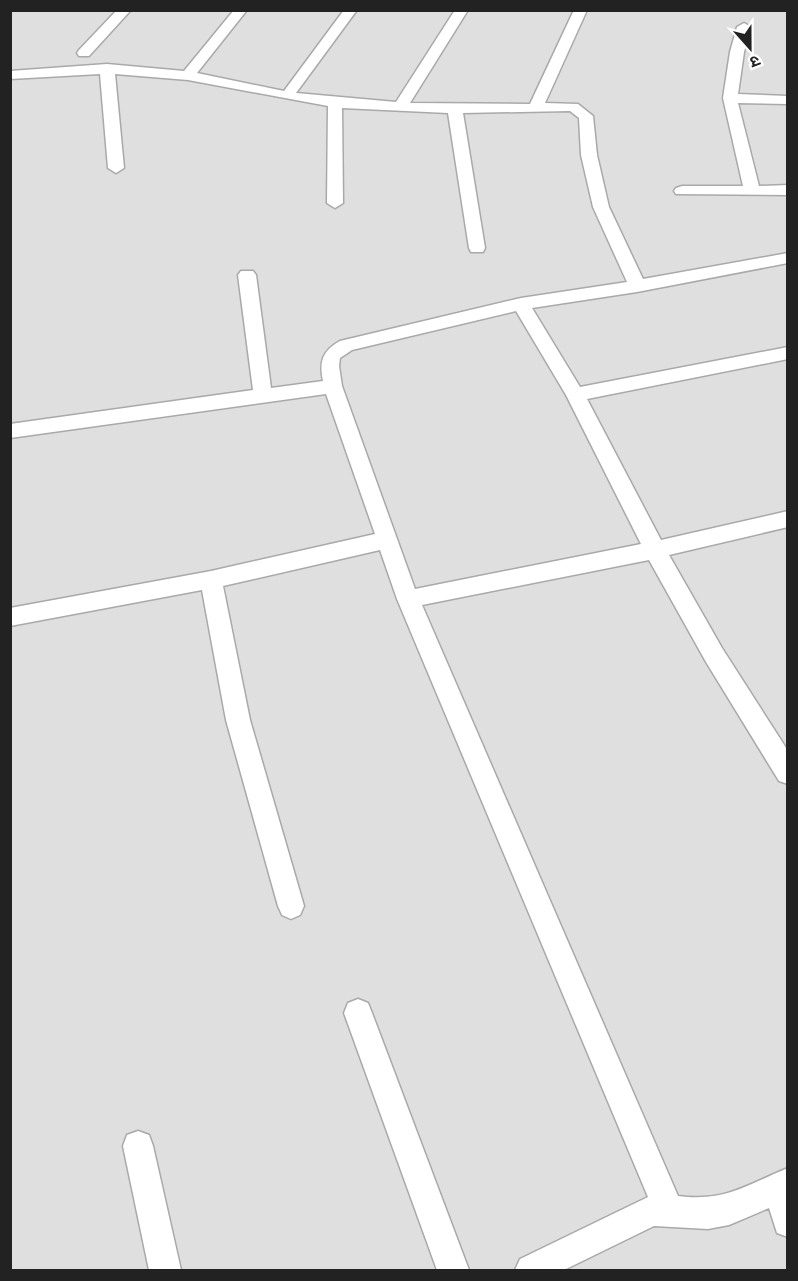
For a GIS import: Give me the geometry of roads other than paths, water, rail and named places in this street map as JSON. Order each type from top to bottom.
[{"type":"street","points":[[84,53],[124,10]]},
{"type":"street","points":[[188,76],[241,10]]},
{"type":"street","points":[[288,96],[351,10]]},
{"type":"street","points":[[401,106],[462,10]]},
{"type":"street","points":[[535,108],[581,10]]},
{"type":"street","points":[[744,27],[737,52],[730,98],[752,190]]},
{"type":"street","points":[[107,68],[116,168]]},
{"type":"street","points":[[10,75],[107,68],[188,76],[335,103],[455,110],[573,107],[586,116],[590,155],[601,207],[637,286]]},
{"type":"street","points":[[730,98],[788,100]]},
{"type":"street","points":[[335,103],[335,203]]},
{"type":"street","points":[[455,110],[477,248]]},
{"type":"street","points":[[682,191],[788,190]]},
{"type":"street","points":[[668,1209],[408,598],[333,386],[328,362],[331,355],[346,345],[521,304],[637,286],[788,258]]},
{"type":"street","points":[[247,275],[263,395]]},
{"type":"street","points":[[521,304],[575,395],[655,550],[714,655],[788,773]]},
{"type":"street","points":[[575,395],[788,353]]},
{"type":"street","points":[[10,430],[333,386]]},
{"type":"street","points":[[408,598],[655,550],[788,519]]},
{"type":"street","points":[[10,617],[211,580],[387,540]]},
{"type":"street","points":[[211,580],[238,720],[291,906]]},
{"type":"street","points":[[358,1013],[453,1270]]},
{"type":"street","points":[[138,1146],[165,1270]]},
{"type":"street","points":[[531,1270],[652,1211],[668,1209],[688,1214],[730,1210],[783,1185],[788,1222]]}]
